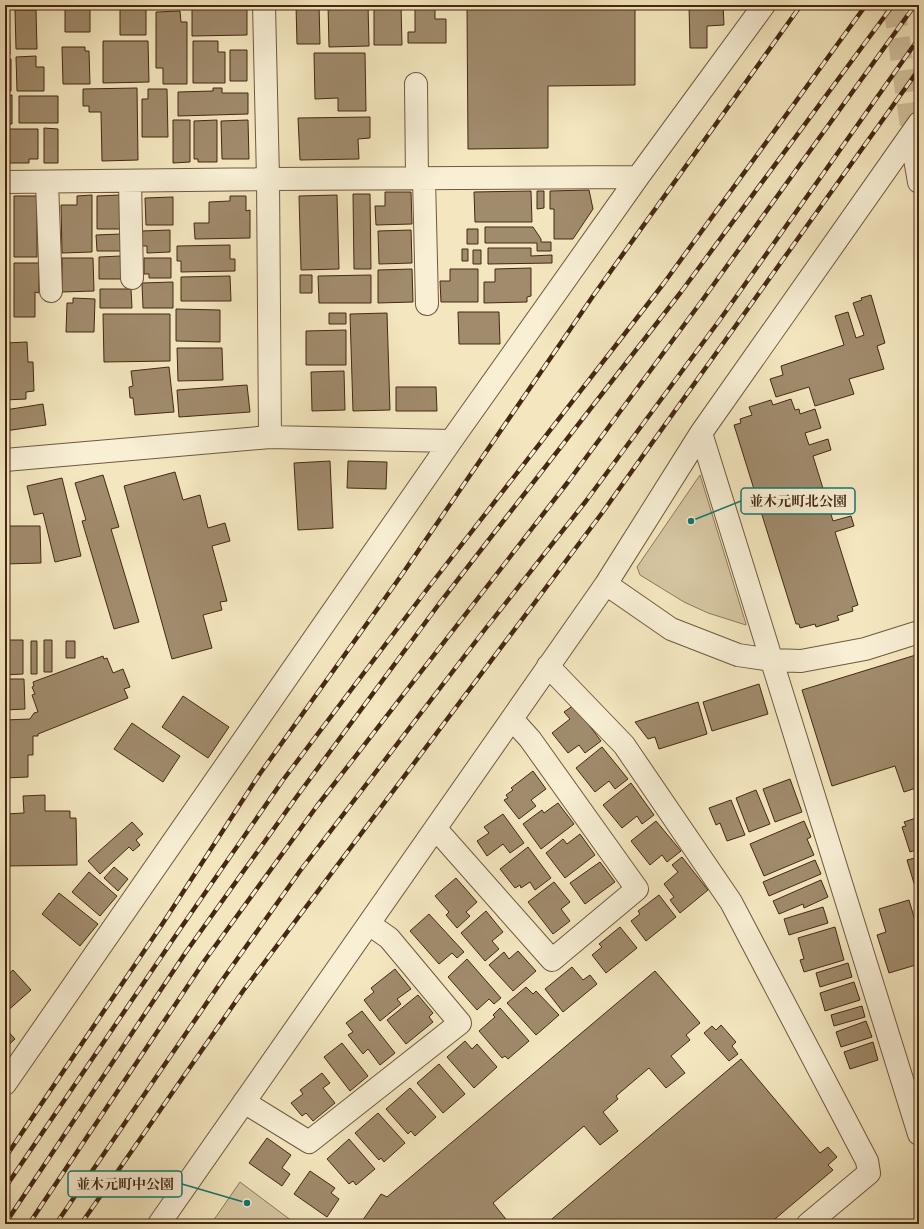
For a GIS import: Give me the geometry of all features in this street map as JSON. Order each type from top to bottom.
[{"type":"street","points":[[264,5],[268,179],[270,437]]},
{"type":"street","points":[[5,1084],[451,441],[638,177],[764,5]]},
{"type":"street","points":[[416,84],[427,304]]},
{"type":"street","points":[[159,1224],[606,584],[701,433],[919,124]]},
{"type":"street","points":[[916,159],[919,182]]},
{"type":"street","points":[[5,182],[638,177]]},
{"type":"street","points":[[130,181],[132,278]]},
{"type":"street","points":[[47,182],[51,291]]},
{"type":"street","points":[[701,433],[919,1134]]},
{"type":"street","points":[[5,460],[270,437],[451,441]]},
{"type":"street","points":[[606,584],[671,629],[738,655],[771,660],[801,661],[866,649],[919,632]]},
{"type":"street","points":[[548,666],[624,745],[731,902],[867,1161],[869,1173],[808,1224]]},
{"type":"street","points":[[436,829],[552,960],[637,889],[530,739],[512,718]]},
{"type":"street","points":[[244,1102],[309,1142],[460,1023],[389,938],[369,924]]},
{"type":"shaded area","points":[[700,475],[746,625],[708,613],[684,602],[640,575],[637,567]]},
{"type":"shaded area","points":[[240,1182],[296,1224],[211,1224]]},
{"type":"building","points":[[192,5],[247,5],[247,35],[192,36]]},
{"type":"building","points":[[296,5],[319,5],[320,44],[297,44]]},
{"type":"building","points":[[328,5],[368,5],[369,46],[329,47]]},
{"type":"building","points":[[374,5],[401,5],[402,45],[374,45]]},
{"type":"building","points":[[415,5],[435,5],[435,19],[446,19],[446,43],[408,43],[408,32],[415,32]]},
{"type":"building","points":[[689,5],[723,5],[724,25],[707,26],[707,48],[690,48]]},
{"type":"building","points":[[120,6],[146,6],[146,35],[120,35]]},
{"type":"building","points":[[635,6],[635,85],[548,86],[548,148],[468,149],[467,7]]},
{"type":"building","points":[[65,8],[90,8],[90,32],[65,32]]},
{"type":"building","points":[[5,9],[9,9],[10,54],[5,54]]},
{"type":"building","points":[[15,10],[36,10],[37,49],[16,49]]},
{"type":"building","points":[[180,11],[181,22],[187,22],[187,84],[163,84],[163,68],[156,68],[156,12]]},
{"type":"building","points":[[103,41],[148,41],[149,82],[103,83]]},
{"type":"building","points":[[193,41],[218,41],[218,52],[225,52],[225,83],[193,83]]},
{"type":"building","points":[[62,47],[85,47],[85,51],[89,51],[90,84],[63,84]]},
{"type":"building","points":[[230,50],[247,50],[247,81],[230,81]]},
{"type":"building","points":[[314,53],[365,53],[366,111],[338,111],[338,98],[315,99]]},
{"type":"building","points":[[36,56],[36,67],[44,67],[44,91],[17,91],[16,57]]},
{"type":"building","points":[[5,59],[11,59],[11,91],[5,91]]},
{"type":"building","points":[[137,88],[138,160],[102,161],[101,112],[89,112],[89,106],[83,106],[83,89]]},
{"type":"building","points":[[213,88],[222,88],[222,93],[248,93],[248,114],[178,116],[178,92],[213,91]]},
{"type":"building","points":[[148,89],[167,89],[168,137],[142,137],[142,99],[148,99]]},
{"type":"building","points":[[12,95],[12,124],[5,124],[5,96]]},
{"type":"building","points":[[19,96],[58,96],[58,123],[19,123]]},
{"type":"building","points":[[370,117],[370,138],[358,139],[359,159],[300,160],[298,118]]},
{"type":"building","points":[[173,120],[190,120],[190,162],[173,163]]},
{"type":"building","points":[[217,120],[217,162],[198,162],[198,159],[194,159],[194,121]]},
{"type":"building","points":[[248,120],[249,159],[222,159],[221,121]]},
{"type":"building","points":[[44,128],[58,129],[58,163],[44,163]]},
{"type":"building","points":[[5,129],[38,129],[38,159],[29,159],[29,163],[5,163]]},
{"type":"building","points":[[589,190],[593,209],[573,239],[554,239],[554,209],[550,209],[550,191]]},
{"type":"building","points":[[531,191],[532,222],[475,222],[474,192]]},
{"type":"building","points":[[537,191],[544,191],[544,208],[537,209]]},
{"type":"building","points":[[385,192],[411,192],[412,224],[376,225],[375,206],[385,206]]},
{"type":"building","points":[[353,194],[370,194],[371,269],[354,269]]},
{"type":"building","points":[[92,195],[92,252],[62,253],[61,205],[77,205],[77,196]]},
{"type":"building","points":[[120,195],[121,229],[97,229],[97,196]]},
{"type":"building","points":[[337,195],[339,269],[301,270],[299,196]]},
{"type":"building","points":[[14,196],[37,196],[37,257],[14,257]]},
{"type":"building","points":[[230,196],[246,196],[246,211],[250,210],[250,238],[195,239],[194,223],[209,223],[209,202],[230,201]]},
{"type":"building","points":[[173,197],[173,225],[146,225],[145,198]]},
{"type":"building","points":[[5,199],[9,199],[9,328],[5,328]]},
{"type":"building","points":[[485,227],[533,227],[541,239],[541,242],[551,242],[551,251],[537,251],[537,243],[485,243]]},
{"type":"building","points":[[467,229],[478,229],[478,244],[467,244]]},
{"type":"building","points":[[170,230],[170,252],[147,253],[147,246],[142,246],[141,231]]},
{"type":"building","points":[[411,230],[412,263],[379,264],[378,231]]},
{"type":"building","points":[[121,234],[121,251],[97,251],[96,235]]},
{"type":"building","points":[[230,245],[230,259],[235,259],[235,271],[181,272],[181,261],[177,261],[177,246]]},
{"type":"building","points":[[488,248],[531,248],[531,256],[552,255],[552,263],[488,264]]},
{"type":"building","points":[[462,249],[468,249],[468,261],[462,261]]},
{"type":"building","points":[[473,250],[481,250],[481,264],[473,264]]},
{"type":"building","points":[[121,256],[121,279],[99,279],[99,257]]},
{"type":"building","points":[[62,258],[93,258],[94,291],[62,292]]},
{"type":"building","points":[[144,258],[171,258],[171,278],[149,278],[149,274],[144,274]]},
{"type":"building","points":[[14,263],[39,263],[39,293],[35,292],[35,317],[14,317]]},
{"type":"building","points":[[531,268],[531,296],[527,297],[527,302],[484,303],[484,282],[495,282],[495,269]]},
{"type":"building","points":[[412,269],[413,302],[378,303],[378,270]]},
{"type":"building","points":[[450,269],[478,269],[478,302],[441,302],[440,281],[450,281]]},
{"type":"building","points":[[300,275],[312,275],[312,293],[300,293]]},
{"type":"building","points":[[371,275],[371,303],[319,303],[318,276]]},
{"type":"building","points":[[230,276],[231,301],[181,301],[181,277]]},
{"type":"building","points":[[173,282],[173,308],[143,308],[142,283]]},
{"type":"building","points":[[100,289],[131,289],[132,308],[100,308]]},
{"type":"building","points":[[871,295],[885,343],[877,346],[884,369],[849,379],[854,394],[815,406],[809,387],[776,397],[770,379],[783,375],[781,366],[844,345],[835,316],[848,312],[856,338],[864,335],[853,303],[862,300],[861,298]]},
{"type":"building","points":[[73,298],[95,299],[94,332],[66,332],[67,303],[73,303]]},
{"type":"building","points":[[176,309],[220,310],[220,342],[176,341]]},
{"type":"building","points":[[458,312],[499,312],[500,344],[459,344]]},
{"type":"building","points":[[329,313],[346,313],[346,324],[329,324]]},
{"type":"building","points":[[387,313],[390,410],[353,411],[350,314]]},
{"type":"building","points":[[103,314],[170,314],[170,361],[104,362]]},
{"type":"building","points":[[346,330],[346,365],[306,365],[306,331]]},
{"type":"building","points":[[27,342],[28,362],[33,362],[34,391],[26,392],[26,399],[5,400],[5,343]]},
{"type":"building","points":[[177,348],[222,348],[223,380],[178,381]]},
{"type":"building","points":[[169,367],[174,412],[135,415],[133,398],[130,398],[129,387],[133,386],[131,371]]},
{"type":"building","points":[[344,371],[345,410],[312,411],[311,372]]},
{"type":"building","points":[[247,385],[250,412],[179,417],[177,390]]},
{"type":"building","points":[[396,387],[436,387],[437,411],[396,411]]},
{"type":"building","points":[[791,399],[795,410],[799,409],[800,414],[815,409],[821,428],[805,433],[809,445],[828,439],[831,450],[813,456],[833,521],[851,516],[854,526],[835,532],[858,605],[852,607],[853,611],[837,616],[839,620],[816,627],[815,624],[800,628],[799,624],[796,624],[734,425],[741,423],[740,419],[752,415],[749,407],[771,400],[773,405]]},
{"type":"building","points":[[43,404],[46,425],[5,431],[5,410]]},
{"type":"building","points":[[330,461],[333,528],[298,530],[294,463]]},
{"type":"building","points":[[348,461],[387,462],[386,489],[347,488]]},
{"type":"building","points":[[175,472],[183,500],[200,495],[208,528],[225,523],[230,541],[212,546],[227,601],[220,602],[222,610],[203,615],[212,648],[172,659],[124,486]]},
{"type":"building","points":[[103,475],[119,527],[111,529],[139,622],[114,629],[82,521],[86,520],[75,483]]},
{"type":"building","points":[[62,478],[81,556],[55,562],[43,513],[34,515],[27,486]]},
{"type":"building","points":[[5,526],[40,526],[41,563],[5,564]]},
{"type":"building","points":[[5,640],[23,640],[23,674],[5,675]]},
{"type":"building","points":[[44,640],[52,640],[52,672],[44,672]]},
{"type":"building","points":[[31,641],[37,641],[37,674],[31,674]]},
{"type":"building","points":[[66,641],[75,641],[75,658],[66,658]]},
{"type":"building","points":[[919,654],[919,787],[904,792],[895,766],[832,786],[802,690]]},
{"type":"building","points":[[103,656],[104,659],[107,658],[113,673],[123,669],[130,687],[124,689],[128,698],[38,734],[38,736],[33,736],[33,755],[28,755],[28,777],[5,778],[5,720],[30,719],[34,713],[38,712],[32,695],[35,694],[32,687],[34,686],[33,682]]},
{"type":"building","points":[[5,679],[24,679],[25,709],[5,710]]},
{"type":"building","points":[[759,684],[768,714],[712,731],[703,702]]},
{"type":"building","points":[[183,696],[229,727],[208,758],[162,727]]},
{"type":"building","points":[[698,702],[707,734],[659,749],[655,737],[648,739],[635,722]]},
{"type":"building","points":[[574,705],[601,741],[585,753],[579,745],[568,753],[552,733],[570,719],[564,712]]},
{"type":"building","points":[[132,723],[180,756],[163,782],[114,749]]},
{"type":"building","points":[[602,747],[628,779],[615,789],[609,781],[595,792],[576,768]]},
{"type":"building","points":[[533,771],[546,789],[531,800],[536,806],[519,819],[504,800],[508,798],[506,795],[513,790],[511,788]]},
{"type":"building","points":[[790,779],[802,812],[775,822],[763,789]]},
{"type":"building","points":[[631,783],[654,815],[642,824],[637,816],[622,828],[603,805]]},
{"type":"building","points":[[756,790],[770,824],[749,832],[736,798]]},
{"type":"building","points":[[45,795],[45,811],[70,811],[70,818],[76,818],[77,865],[5,866],[5,814],[24,813],[23,796]]},
{"type":"building","points":[[731,800],[745,835],[727,841],[720,823],[716,825],[709,808]]},
{"type":"building","points":[[558,803],[574,824],[541,849],[523,824],[542,810],[544,813]]},
{"type":"building","points":[[503,814],[524,843],[510,853],[503,844],[487,856],[477,841],[489,833],[484,827]]},
{"type":"building","points":[[919,817],[919,849],[910,852],[902,827],[906,826],[904,822]]},
{"type":"building","points":[[656,821],[681,851],[667,862],[662,855],[650,865],[631,841]]},
{"type":"building","points":[[804,821],[811,837],[807,839],[814,855],[764,876],[750,844]]},
{"type":"building","points":[[132,822],[143,834],[136,840],[140,845],[133,851],[129,847],[100,874],[88,861]]},
{"type":"building","points":[[580,834],[595,855],[565,878],[546,853],[563,839],[567,844]]},
{"type":"building","points":[[528,847],[551,878],[535,890],[530,882],[521,888],[520,885],[515,888],[500,869]]},
{"type":"building","points":[[682,857],[708,890],[680,913],[670,900],[674,897],[664,884],[678,872],[672,865]]},
{"type":"building","points":[[919,857],[919,889],[916,890],[907,860]]},
{"type":"building","points":[[815,860],[821,874],[769,896],[763,882]]},
{"type":"building","points":[[600,862],[615,882],[585,904],[570,883]]},
{"type":"building","points":[[114,867],[128,879],[118,891],[104,878]]},
{"type":"building","points":[[89,872],[117,896],[100,916],[72,892]]},
{"type":"building","points":[[456,878],[477,902],[466,912],[470,916],[457,928],[446,915],[449,912],[435,896]]},
{"type":"building","points":[[821,880],[828,897],[804,908],[803,904],[779,914],[773,901]]},
{"type":"building","points":[[554,882],[570,902],[561,909],[570,921],[553,934],[528,902]]},
{"type":"building","points":[[59,893],[98,924],[80,946],[42,914]]},
{"type":"building","points":[[659,895],[676,917],[646,941],[631,921],[640,914],[638,911]]},
{"type":"building","points":[[909,900],[919,934],[919,964],[889,973],[877,935],[886,932],[879,909]]},
{"type":"building","points":[[919,905],[919,922],[915,906]]},
{"type":"building","points":[[823,907],[828,923],[789,935],[784,919]]},
{"type":"building","points":[[486,911],[503,932],[492,941],[499,949],[485,961],[461,933]]},
{"type":"building","points":[[429,914],[464,952],[457,958],[452,953],[439,964],[410,931]]},
{"type":"building","points":[[620,927],[637,948],[606,973],[592,955],[602,947],[599,944]]},
{"type":"building","points":[[835,927],[844,960],[804,972],[800,960],[804,959],[798,938]]},
{"type":"building","points":[[518,951],[536,971],[513,991],[489,965],[504,952],[509,959]]},
{"type":"building","points":[[467,959],[501,998],[494,1004],[489,999],[477,1010],[448,977]]},
{"type":"building","points":[[848,963],[852,977],[820,987],[816,973]]},
{"type":"building","points":[[572,967],[583,980],[590,975],[597,984],[563,1012],[545,989]]},
{"type":"building","points":[[395,969],[411,989],[397,999],[401,1004],[380,1021],[364,1000],[374,992],[371,988]]},
{"type":"building","points":[[13,970],[31,990],[5,1013],[5,974],[6,976]]},
{"type":"building","points":[[655,971],[700,1023],[686,1035],[690,1040],[671,1056],[685,1073],[666,1088],[649,1068],[616,1096],[618,1099],[603,1112],[618,1131],[600,1145],[584,1126],[493,1203],[509,1223],[508,1224],[478,1224],[475,1221],[471,1224],[360,1224],[381,1194],[387,1197]]},
{"type":"building","points":[[854,982],[860,1000],[825,1011],[820,993]]},
{"type":"building","points":[[526,987],[533,994],[536,991],[559,1015],[536,1035],[507,1003]]},
{"type":"building","points":[[418,995],[433,1013],[429,1017],[433,1022],[406,1044],[387,1020]]},
{"type":"building","points":[[862,1006],[865,1017],[834,1026],[831,1015]]},
{"type":"building","points":[[500,1008],[529,1041],[508,1059],[505,1056],[502,1058],[479,1031],[495,1017],[493,1015]]},
{"type":"building","points":[[362,1011],[395,1053],[380,1065],[368,1049],[363,1054],[348,1035],[353,1032],[346,1023]]},
{"type":"building","points":[[866,1021],[872,1037],[841,1047],[836,1032]]},
{"type":"building","points":[[721,1025],[736,1042],[732,1046],[738,1054],[729,1061],[704,1033],[712,1026],[716,1030]]},
{"type":"building","points":[[5,1028],[15,1039],[5,1048]]},
{"type":"building","points":[[465,1041],[472,1049],[477,1044],[497,1067],[474,1088],[447,1057]]},
{"type":"building","points":[[873,1042],[878,1060],[850,1069],[844,1052]]},
{"type":"building","points":[[342,1043],[368,1076],[350,1091],[324,1057]]},
{"type":"building","points":[[741,1059],[820,1153],[828,1147],[837,1157],[828,1165],[833,1170],[769,1224],[546,1224]]},
{"type":"building","points":[[439,1064],[465,1094],[443,1113],[417,1083]]},
{"type":"building","points":[[322,1073],[330,1083],[323,1088],[335,1103],[313,1121],[306,1113],[302,1116],[291,1103],[303,1094],[300,1090]]},
{"type":"building","points":[[410,1088],[436,1117],[415,1136],[411,1131],[408,1134],[386,1109]]},
{"type":"building","points":[[378,1113],[405,1143],[384,1162],[381,1158],[379,1160],[355,1133]]},
{"type":"building","points":[[267,1138],[291,1155],[282,1168],[290,1174],[282,1186],[249,1163]]},
{"type":"building","points":[[349,1139],[375,1169],[356,1185],[353,1181],[349,1184],[327,1159]]},
{"type":"building","points":[[310,1171],[335,1188],[331,1193],[339,1199],[327,1217],[294,1194]]},
{"type":"tunnel","points":[[894,5],[914,148]]},
{"type":"railway","points":[[5,1158],[163,923],[259,775],[403,573],[593,296],[801,5]]},
{"type":"railway","points":[[5,1188],[283,780],[428,588],[664,283],[866,5]]},
{"type":"railway","points":[[5,1224],[186,952],[295,799],[439,604],[681,292],[893,5]]},
{"type":"railway","points":[[29,1224],[205,960],[317,806],[568,482],[701,302],[915,5]]},
{"type":"railway","points":[[56,1224],[223,979],[300,871],[486,628],[586,501],[719,321],[919,38]]},
{"type":"railway","points":[[81,1224],[243,991],[602,513],[919,69]]},
{"type":"place","name":"並木元町北公園","points":[[691,521]]},
{"type":"place","name":"並木元町中公園","points":[[247,1203]]}]
